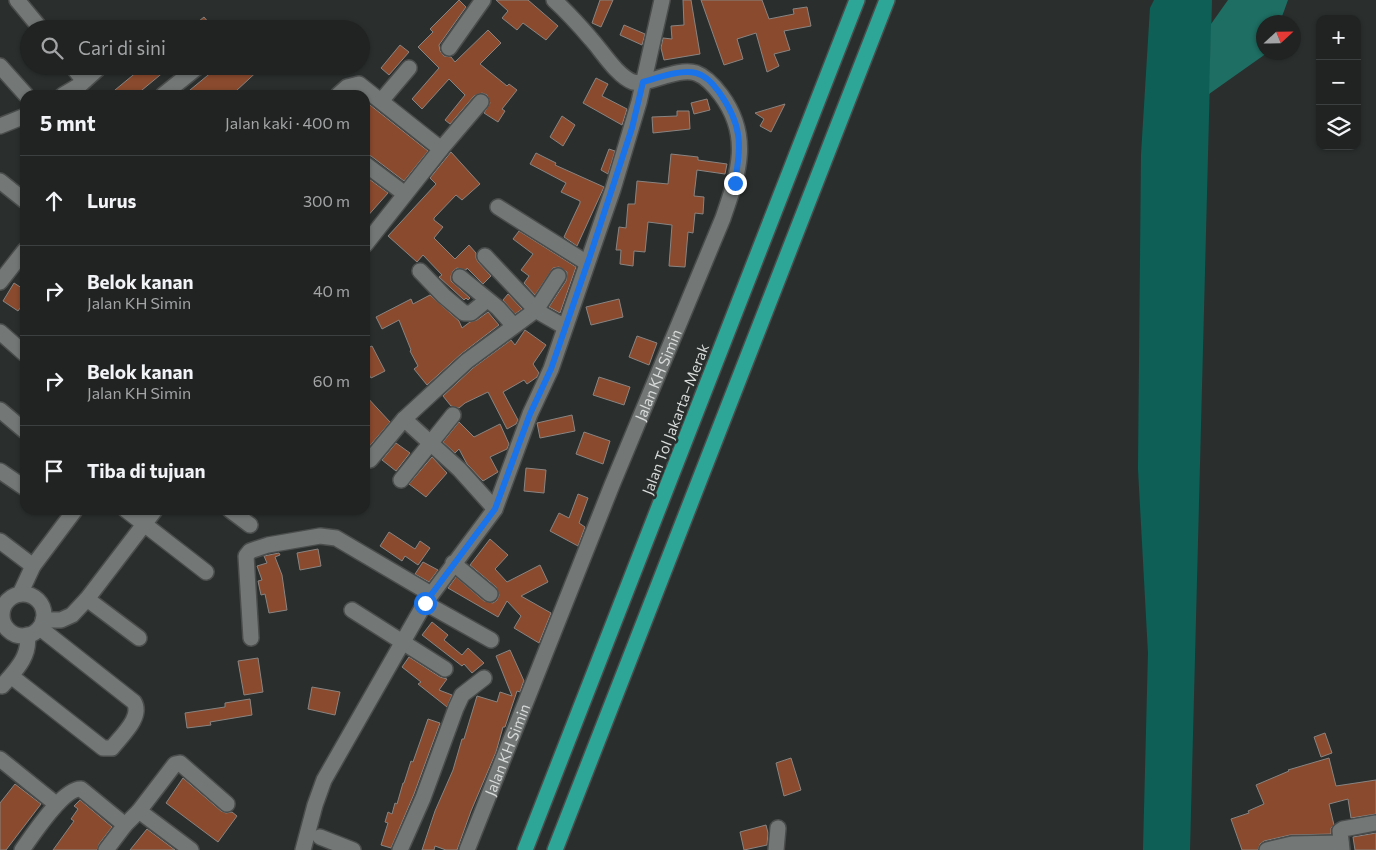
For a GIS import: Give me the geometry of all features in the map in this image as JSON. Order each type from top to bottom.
[{"type":"highway","name":"Jalan Tol Jakarta–Merak","points":[[525,850],[857,0]]},
{"type":"highway","points":[[555,850],[888,0]]},
{"type":"street","points":[[17,0],[34,20]]},
{"type":"street","points":[[449,48],[483,0]]},
{"type":"street","points":[[554,0],[586,33],[621,74],[633,82],[643,82]]},
{"type":"street","points":[[303,850],[324,780],[428,598],[495,509],[530,414],[551,369],[613,189],[632,128],[651,54],[662,0]]},
{"type":"street","points":[[0,66],[22,90]]},
{"type":"street","points":[[381,101],[409,68]]},
{"type":"street","name":"Jalan KH Simin","points":[[467,850],[612,485],[723,218],[735,183],[740,146],[738,128],[727,103],[712,83],[696,73],[677,73],[643,82]]},
{"type":"street","points":[[79,75],[84,81]]},
{"type":"street","points":[[70,90],[91,75]]},
{"type":"street","points":[[169,90],[188,75]]},
{"type":"street","points":[[344,90],[347,87],[359,84],[367,90]]},
{"type":"street","points":[[370,92],[441,149]]},
{"type":"street","points":[[370,239],[481,102]]},
{"type":"street","points":[[0,126],[20,118]]},
{"type":"street","points":[[370,168],[406,194]]},
{"type":"street","points":[[0,181],[20,197]]},
{"type":"street","points":[[498,207],[587,263]]},
{"type":"street","points":[[0,282],[20,256]]},
{"type":"street","points":[[485,256],[536,310],[565,327]]},
{"type":"street","points":[[420,272],[464,313],[472,313],[488,300]]},
{"type":"street","points":[[370,460],[404,419],[467,362],[536,310],[558,276]]},
{"type":"street","points":[[460,277],[498,308],[514,326]]},
{"type":"street","points":[[0,332],[20,350]]},
{"type":"street","points":[[0,410],[20,427]]},
{"type":"street","points":[[401,480],[452,415]]},
{"type":"street","points":[[404,419],[459,469],[495,509]]},
{"type":"street","points":[[0,471],[20,485]]},
{"type":"street","points":[[20,594],[33,566],[65,515]]},
{"type":"street","points":[[133,515],[206,572]]},
{"type":"street","points":[[42,624],[43,608],[31,596],[20,594],[14,596],[6,604],[1,616],[10,631],[15,634],[27,635],[42,624],[66,618],[87,599],[151,515]]},
{"type":"street","points":[[236,515],[250,526]]},
{"type":"street","points":[[251,638],[246,556],[253,549],[320,536],[336,538],[491,640]]},
{"type":"street","points":[[0,541],[33,566]]},
{"type":"street","points":[[453,563],[490,594]]},
{"type":"street","points":[[87,599],[139,638]]},
{"type":"street","points":[[352,610],[445,669]]},
{"type":"street","points":[[27,635],[29,644],[27,653],[7,681],[104,748],[112,748],[134,719],[137,706],[42,624]]},
{"type":"street","points":[[400,850],[462,695],[484,678]]},
{"type":"street","points":[[107,850],[172,766],[178,763],[227,804]]},
{"type":"street","points":[[2,766],[56,804]]},
{"type":"street","points":[[22,850],[56,804],[70,790],[81,789],[125,825]]},
{"type":"street","points":[[139,811],[191,850]]},
{"type":"street","points":[[1267,850],[1292,844],[1341,847],[1339,834],[1343,829],[1376,823]]},
{"type":"street","points":[[776,850],[778,828]]},
{"type":"street","points":[[320,837],[353,850]]},
{"type":"green space","points":[[1154,0],[1212,0],[1190,850],[1143,850],[1148,653],[1138,469],[1141,155],[1150,8]]},
{"type":"green space","points":[[1228,0],[1288,0],[1283,15],[1256,15],[1257,60],[1209,94],[1211,24]]},
{"type":"building","points":[[459,0],[466,7],[439,45],[440,51],[444,56],[451,57],[455,62],[488,30],[501,43],[480,64],[507,86],[509,84],[517,90],[502,109],[505,111],[498,122],[484,113],[490,103],[487,95],[482,93],[474,96],[450,124],[445,120],[465,95],[449,79],[422,109],[412,99],[439,68],[418,47],[433,32],[430,29]]},
{"type":"building","points":[[496,0],[528,0],[558,26],[546,40],[523,23],[517,30],[502,18],[508,11]]},
{"type":"building","points":[[600,0],[613,0],[601,27],[592,23]]},
{"type":"building","points":[[683,0],[691,0],[700,54],[664,60],[661,48],[663,38],[672,39],[671,26],[684,25]]},
{"type":"building","points":[[701,0],[762,0],[769,19],[794,14],[793,9],[807,7],[811,26],[784,31],[790,50],[774,54],[779,66],[767,72],[756,33],[737,39],[743,59],[724,65]]},
{"type":"building","points":[[624,25],[645,34],[642,45],[620,35]]},
{"type":"building","points":[[400,45],[409,52],[389,75],[381,68]]},
{"type":"building","points":[[133,75],[160,75],[142,90],[115,90]]},
{"type":"building","points":[[208,75],[253,75],[237,90],[190,90]]},
{"type":"building","points":[[596,78],[608,84],[602,96],[627,109],[622,125],[583,103]]},
{"type":"building","points":[[707,99],[710,110],[694,114],[691,103]]},
{"type":"building","points":[[785,104],[771,132],[760,126],[764,119],[755,113]]},
{"type":"building","points":[[370,105],[428,151],[404,181],[371,156]]},
{"type":"building","points":[[677,111],[689,111],[690,129],[653,133],[652,117],[677,116]]},
{"type":"building","points":[[562,116],[575,125],[563,146],[550,137]]},
{"type":"building","points":[[609,149],[615,151],[608,174],[601,170]]},
{"type":"building","points":[[451,152],[480,184],[462,200],[456,195],[434,218],[443,227],[434,238],[455,259],[469,245],[476,253],[478,262],[491,276],[483,284],[467,268],[466,270],[457,268],[453,271],[451,281],[470,298],[468,300],[466,298],[464,300],[439,277],[442,275],[423,255],[417,262],[388,236],[436,184],[430,178]]},
{"type":"building","points":[[536,153],[556,163],[555,165],[604,187],[577,246],[564,237],[580,201],[561,192],[566,183],[530,164]]},
{"type":"building","points":[[671,154],[698,157],[698,160],[727,164],[725,174],[697,170],[694,196],[704,197],[703,214],[695,213],[693,233],[688,232],[685,267],[669,266],[672,225],[648,222],[645,252],[634,251],[633,266],[620,264],[621,250],[616,250],[619,227],[626,228],[628,204],[635,204],[637,181],[668,184]]},
{"type":"building","points":[[370,180],[388,193],[370,213]]},
{"type":"building","points":[[519,231],[576,267],[560,313],[549,307],[566,281],[567,272],[559,267],[553,268],[535,295],[524,283],[529,276],[521,270],[533,254],[513,239]]},
{"type":"building","points":[[14,283],[20,287],[20,308],[18,311],[3,301]]},
{"type":"building","points":[[508,294],[522,309],[515,314],[503,300]]},
{"type":"building","points":[[430,295],[459,321],[462,328],[488,312],[499,325],[461,354],[427,385],[414,369],[418,366],[410,351],[399,320],[382,329],[376,317],[411,299],[413,304]]},
{"type":"building","points":[[619,299],[623,317],[591,325],[586,307]]},
{"type":"building","points":[[525,330],[546,345],[533,364],[539,373],[537,377],[527,384],[524,380],[503,392],[518,420],[516,424],[507,429],[488,392],[459,408],[451,406],[443,396],[473,368],[511,340],[515,345]]},
{"type":"building","points":[[637,336],[657,343],[649,365],[629,357]]},
{"type":"building","points":[[372,346],[385,371],[371,378],[370,376],[370,347]]},
{"type":"building","points":[[599,377],[630,387],[624,405],[593,395]]},
{"type":"building","points":[[370,400],[390,422],[370,445]]},
{"type":"building","points":[[572,415],[575,431],[540,438],[537,423]]},
{"type":"building","points":[[459,422],[474,437],[500,424],[509,444],[507,449],[490,457],[498,472],[483,481],[467,464],[459,449],[455,453],[443,442]]},
{"type":"building","points":[[584,432],[610,441],[603,464],[576,454]]},
{"type":"building","points":[[396,443],[410,453],[396,471],[382,460]]},
{"type":"building","points":[[432,457],[447,473],[426,497],[409,484]]},
{"type":"building","points":[[526,468],[546,470],[544,493],[524,491]]},
{"type":"building","points":[[578,494],[588,498],[579,523],[585,527],[578,546],[550,531],[559,513],[569,518]]},
{"type":"building","points":[[389,532],[415,549],[420,541],[430,548],[418,565],[405,556],[402,561],[380,546]]},
{"type":"building","points":[[490,539],[508,555],[495,569],[507,582],[540,565],[548,582],[521,596],[551,613],[539,643],[514,628],[521,616],[507,601],[498,617],[448,588],[456,577],[484,601],[493,603],[497,600],[499,595],[496,587],[470,565]]},
{"type":"building","points":[[318,549],[321,566],[300,570],[297,553]]},
{"type":"building","points":[[279,553],[280,555],[275,557],[282,575],[287,610],[269,613],[265,594],[261,595],[258,581],[262,580],[257,566],[267,563],[264,556]]},
{"type":"building","points":[[423,562],[438,570],[429,582],[415,574]]},
{"type":"building","points":[[432,622],[448,635],[444,640],[462,655],[468,648],[484,663],[472,673],[464,664],[462,666],[422,635]]},
{"type":"building","points":[[510,650],[524,681],[520,692],[517,691],[505,727],[503,727],[496,752],[457,850],[446,850],[435,846],[434,850],[422,850],[435,811],[453,770],[477,696],[497,702],[500,692],[512,696],[496,656]]},
{"type":"building","points":[[409,657],[440,677],[447,679],[439,690],[452,695],[447,707],[418,684],[421,682],[402,667]]},
{"type":"building","points":[[258,658],[263,692],[244,695],[238,661]]},
{"type":"building","points":[[312,687],[340,692],[335,715],[308,709]]},
{"type":"building","points":[[250,699],[252,715],[210,722],[211,725],[187,728],[185,713],[225,707],[225,703]]},
{"type":"building","points":[[428,719],[440,723],[414,794],[391,848],[381,845],[388,823],[385,822],[388,812],[392,814],[395,803],[397,804],[411,761],[413,762]]},
{"type":"building","points":[[1325,733],[1332,753],[1321,757],[1314,737]]},
{"type":"building","points":[[791,758],[801,790],[784,796],[776,763]]},
{"type":"building","points":[[1329,758],[1336,786],[1376,780],[1376,814],[1351,818],[1348,799],[1329,804],[1334,825],[1331,828],[1331,834],[1290,835],[1264,841],[1260,844],[1258,850],[1242,850],[1231,819],[1249,813],[1248,811],[1264,804],[1256,785],[1288,770]]},
{"type":"building","points":[[183,778],[221,811],[226,813],[232,812],[237,816],[218,842],[166,803]]},
{"type":"building","points":[[15,784],[41,804],[6,850],[0,850],[0,803]]},
{"type":"building","points":[[80,800],[112,827],[99,844],[97,850],[53,850],[74,821],[71,819],[78,809],[74,806]]},
{"type":"building","points":[[766,825],[768,833],[767,845],[744,850],[740,832]]},
{"type":"building","points":[[147,829],[175,850],[130,850]]},
{"type":"building","points":[[1376,833],[1376,850],[1355,850],[1353,837]]},
{"type":"route","points":[[425,603],[495,509],[530,414],[551,369],[576,297],[613,189],[632,128],[643,82],[677,73],[696,73],[712,83],[727,103],[738,128],[740,146],[735,183]]}]
